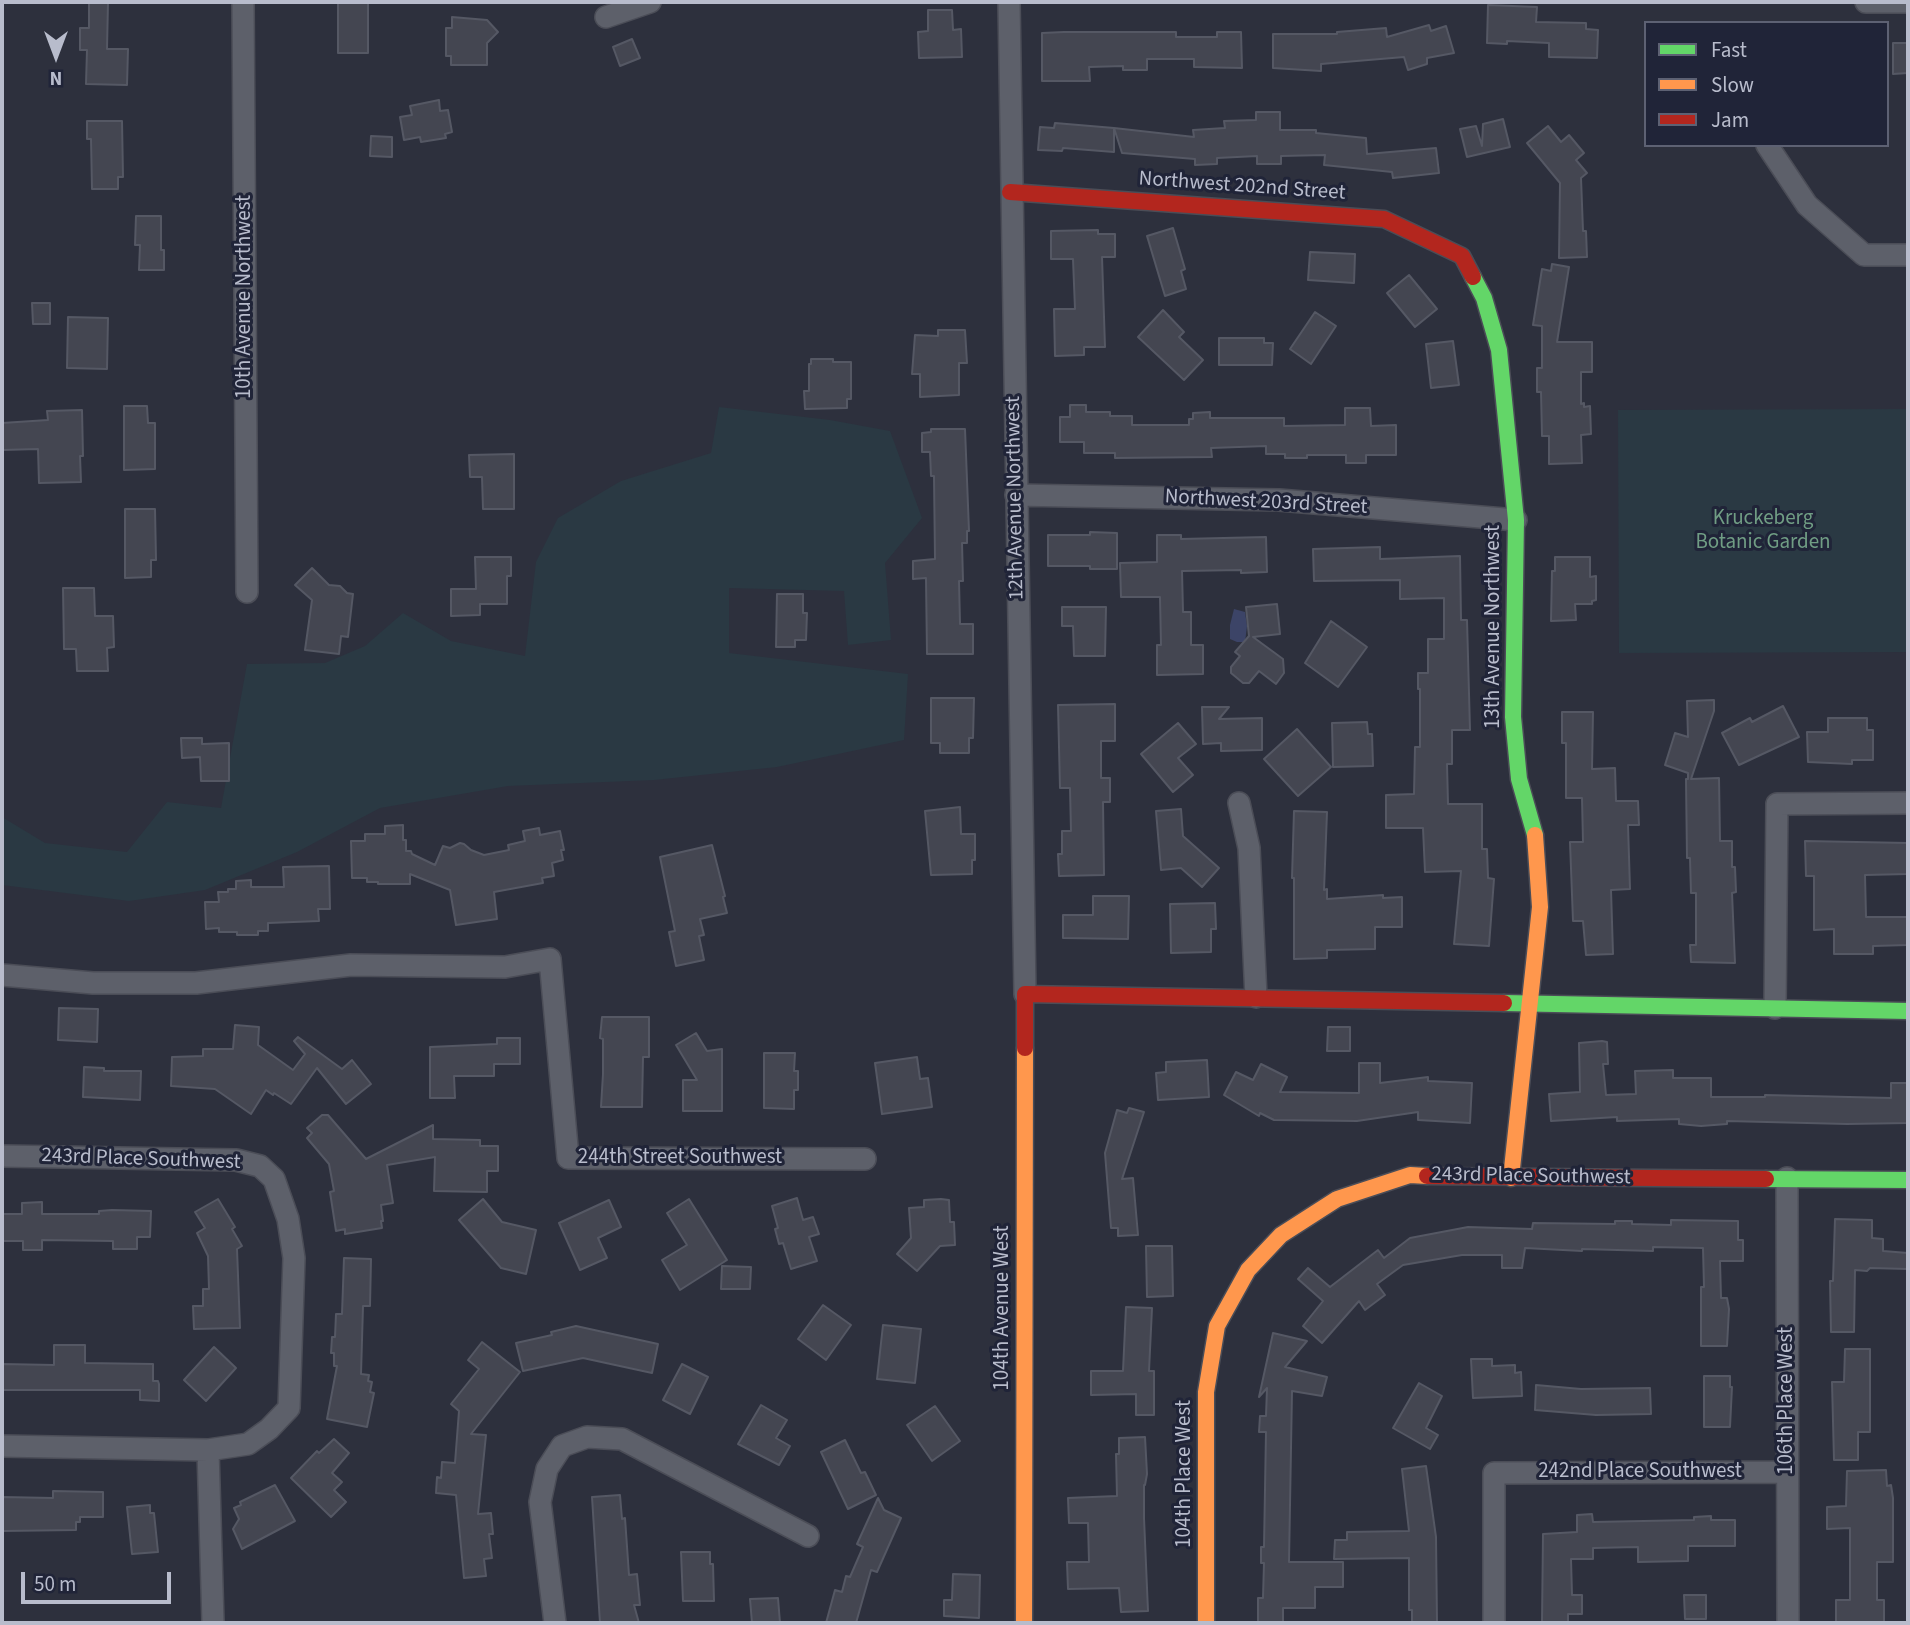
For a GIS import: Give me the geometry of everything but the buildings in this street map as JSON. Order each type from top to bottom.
[{"type":"street","name":"10th Avenue Northwest","points":[[243,2],[247,592]]},
{"type":"street","points":[[606,17],[650,2]]},
{"type":"street","name":"12th Avenue Northwest","points":[[1009,2],[1025,994]]},
{"type":"street","points":[[1866,2],[1908,2]]},
{"type":"street","points":[[1768,147],[1807,205],[1864,255],[1908,255]]},
{"type":"street","name":"Northwest 202nd Street","points":[[1010,192],[1384,219],[1462,256]]},
{"type":"street","name":"13th Avenue Northwest","points":[[1462,256],[1484,298],[1499,351],[1516,520],[1513,717],[1519,779],[1535,832],[1540,907],[1511,1178]]},
{"type":"street","name":"Northwest 203rd Street","points":[[1016,495],[1279,500],[1516,520]]},
{"type":"street","points":[[1239,803],[1249,848],[1256,997]]},
{"type":"street","points":[[1775,1008],[1777,804],[1908,803]]},
{"type":"street","name":"244th Street Southwest","points":[[2,975],[93,983],[197,983],[351,965],[505,967],[550,959],[568,1158],[865,1159]]},
{"type":"street","points":[[1025,994],[1908,1011]]},
{"type":"street","name":"104th Avenue West","points":[[1024,1623],[1025,994]]},
{"type":"street","name":"243rd Place Southwest","points":[[2,1156],[236,1160],[260,1166],[274,1179],[288,1219],[294,1258],[289,1408],[270,1429],[248,1444],[208,1450]]},
{"type":"street","name":"243rd Place Southwest","points":[[1217,1326],[1248,1270],[1281,1235],[1337,1199],[1410,1175],[1908,1180]]},
{"type":"street","name":"106th Place West","points":[[1787,1178],[1788,1623]]},
{"type":"street","name":"104th Place West","points":[[1206,1623],[1206,1391],[1217,1326]]},
{"type":"street","points":[[555,1623],[540,1502],[547,1469],[562,1446],[587,1437],[622,1439],[808,1536]]},
{"type":"street","points":[[2,1446],[208,1450],[213,1623]]},
{"type":"street","name":"242nd Place Southwest","points":[[1494,1623],[1493,1473],[1787,1472]]},
{"type":"green space","points":[[719,407],[830,420],[890,431],[922,518],[885,563],[891,640],[848,645],[844,591],[729,588],[729,653],[908,674],[904,740],[777,767],[654,780],[508,786],[380,808],[297,852],[205,890],[129,901],[2,885],[2,817],[45,843],[127,852],[167,802],[221,808],[247,664],[325,663],[365,646],[403,613],[451,641],[525,656],[536,562],[558,518],[621,481],[711,453]]},
{"type":"green space","name":"Kruckeberg Botanic Garden","points":[[1908,409],[1908,652],[1619,653],[1618,410]]},
{"type":"water","points":[[1234,609],[1245,612],[1245,642],[1230,639]]},
{"type":"traffic: fast","points":[[1473,277],[1484,298],[1499,350],[1516,520],[1513,717],[1519,779],[1535,835]]},
{"type":"traffic: fast","points":[[1504,1003],[1908,1011]]},
{"type":"traffic: fast","points":[[1766,1179],[1908,1180]]},
{"type":"traffic: slow","points":[[1511,1178],[1540,907],[1535,835]]},
{"type":"traffic: slow","points":[[1024,1623],[1025,1048]]},
{"type":"traffic: slow","points":[[1206,1623],[1206,1392],[1217,1326],[1248,1270],[1281,1235],[1337,1199],[1410,1175],[1427,1176]]},
{"type":"traffic: jam","points":[[1010,192],[1384,219],[1462,256],[1473,277]]},
{"type":"traffic: jam","points":[[1025,1048],[1025,994],[1504,1003]]},
{"type":"traffic: jam","points":[[1427,1176],[1766,1179]]}]
